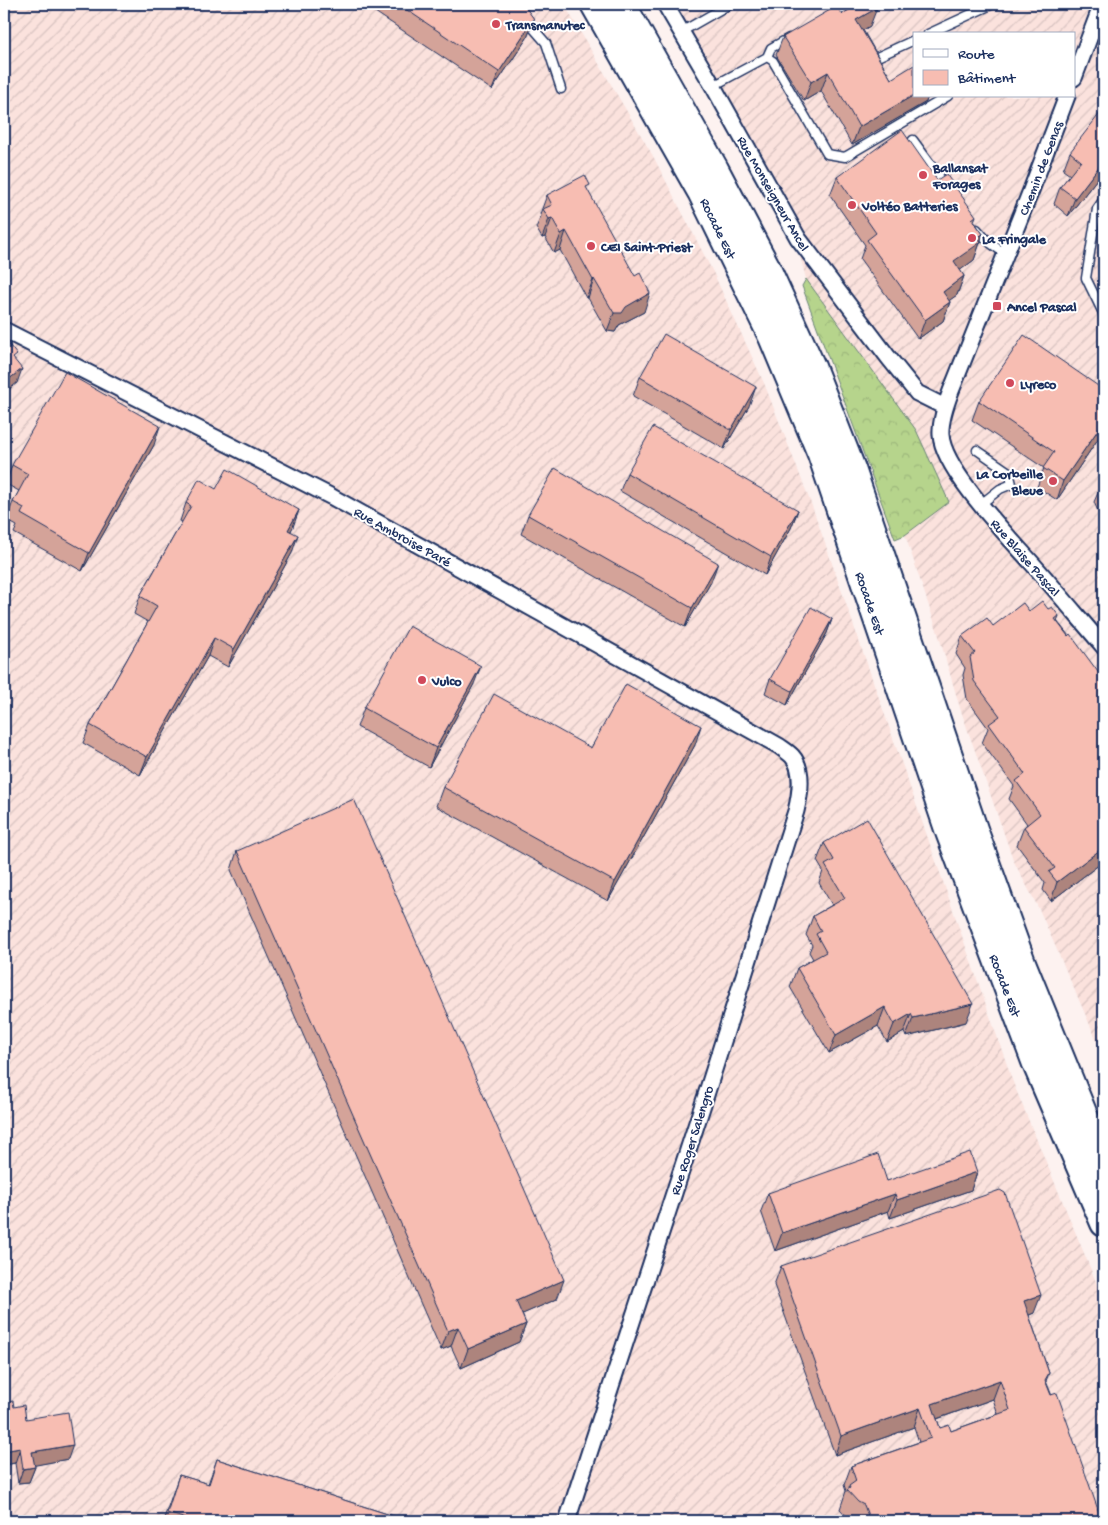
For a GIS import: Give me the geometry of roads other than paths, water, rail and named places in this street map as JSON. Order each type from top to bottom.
[{"type":"highway","name":"Rocade Est","points":[[594,4],[701,192],[784,364],[821,454],[956,850],[1036,1064],[1104,1223]]},
{"type":"highway","name":"Rocade Est","points":[[622,4],[716,169],[765,264],[812,367],[852,468],[975,832],[1023,965],[1104,1164]]},
{"type":"highway","points":[[1023,965],[1042,979],[1104,1126]]},
{"type":"street","name":"Rue Monseigneur Ancel","points":[[665,4],[798,238],[917,393],[945,407]]},
{"type":"street","points":[[1076,73],[1102,4]]},
{"type":"street","name":"Chemin de Genas","points":[[945,407],[1066,98]]},
{"type":"street","name":"Rue Ambroise Paré","points":[[4,330],[332,497],[779,746],[793,757]]},
{"type":"street","name":"Rue Blaise Pascal","points":[[945,407],[941,435],[945,453],[960,478],[1008,538],[1104,647]]},
{"type":"street","name":"Rue Roger Salengro","points":[[567,1521],[706,1095],[796,810],[801,793],[799,772],[793,757]]},
{"type":"lane","points":[[681,32],[730,4]]},
{"type":"lane","points":[[826,17],[850,4]]},
{"type":"lane","points":[[932,32],[993,4]]},
{"type":"lane","points":[[523,16],[546,43],[561,89]]},
{"type":"lane","points":[[713,86],[767,57],[771,48],[795,35]]},
{"type":"lane","points":[[875,58],[913,40]]},
{"type":"lane","points":[[767,57],[773,61],[827,154],[845,157],[945,98]]},
{"type":"lane","points":[[913,140],[951,192]]},
{"type":"lane","points":[[1104,199],[1097,209],[1086,278],[1104,315]]},
{"type":"lane","points":[[973,222],[984,237],[997,249],[1006,253]]},
{"type":"lane","points":[[977,450],[1009,472],[1012,484],[981,504]]},
{"type":"place","name":"Transmanutec","points":[[496,24]]},
{"type":"place","name":"Ballansat Forages","points":[[923,175]]},
{"type":"place","name":"Voltéo Batteries","points":[[852,205]]},
{"type":"place","name":"La Fringale","points":[[972,238]]},
{"type":"place","name":"CEI Saint-Priest","points":[[591,246]]},
{"type":"place","name":"Ancel Pascal","points":[[997,306]]},
{"type":"place","name":"Lyreco","points":[[1010,383]]},
{"type":"place","name":"La Corbeille Bleue","points":[[1053,481]]},
{"type":"place","name":"Vulco","points":[[422,680]]}]
